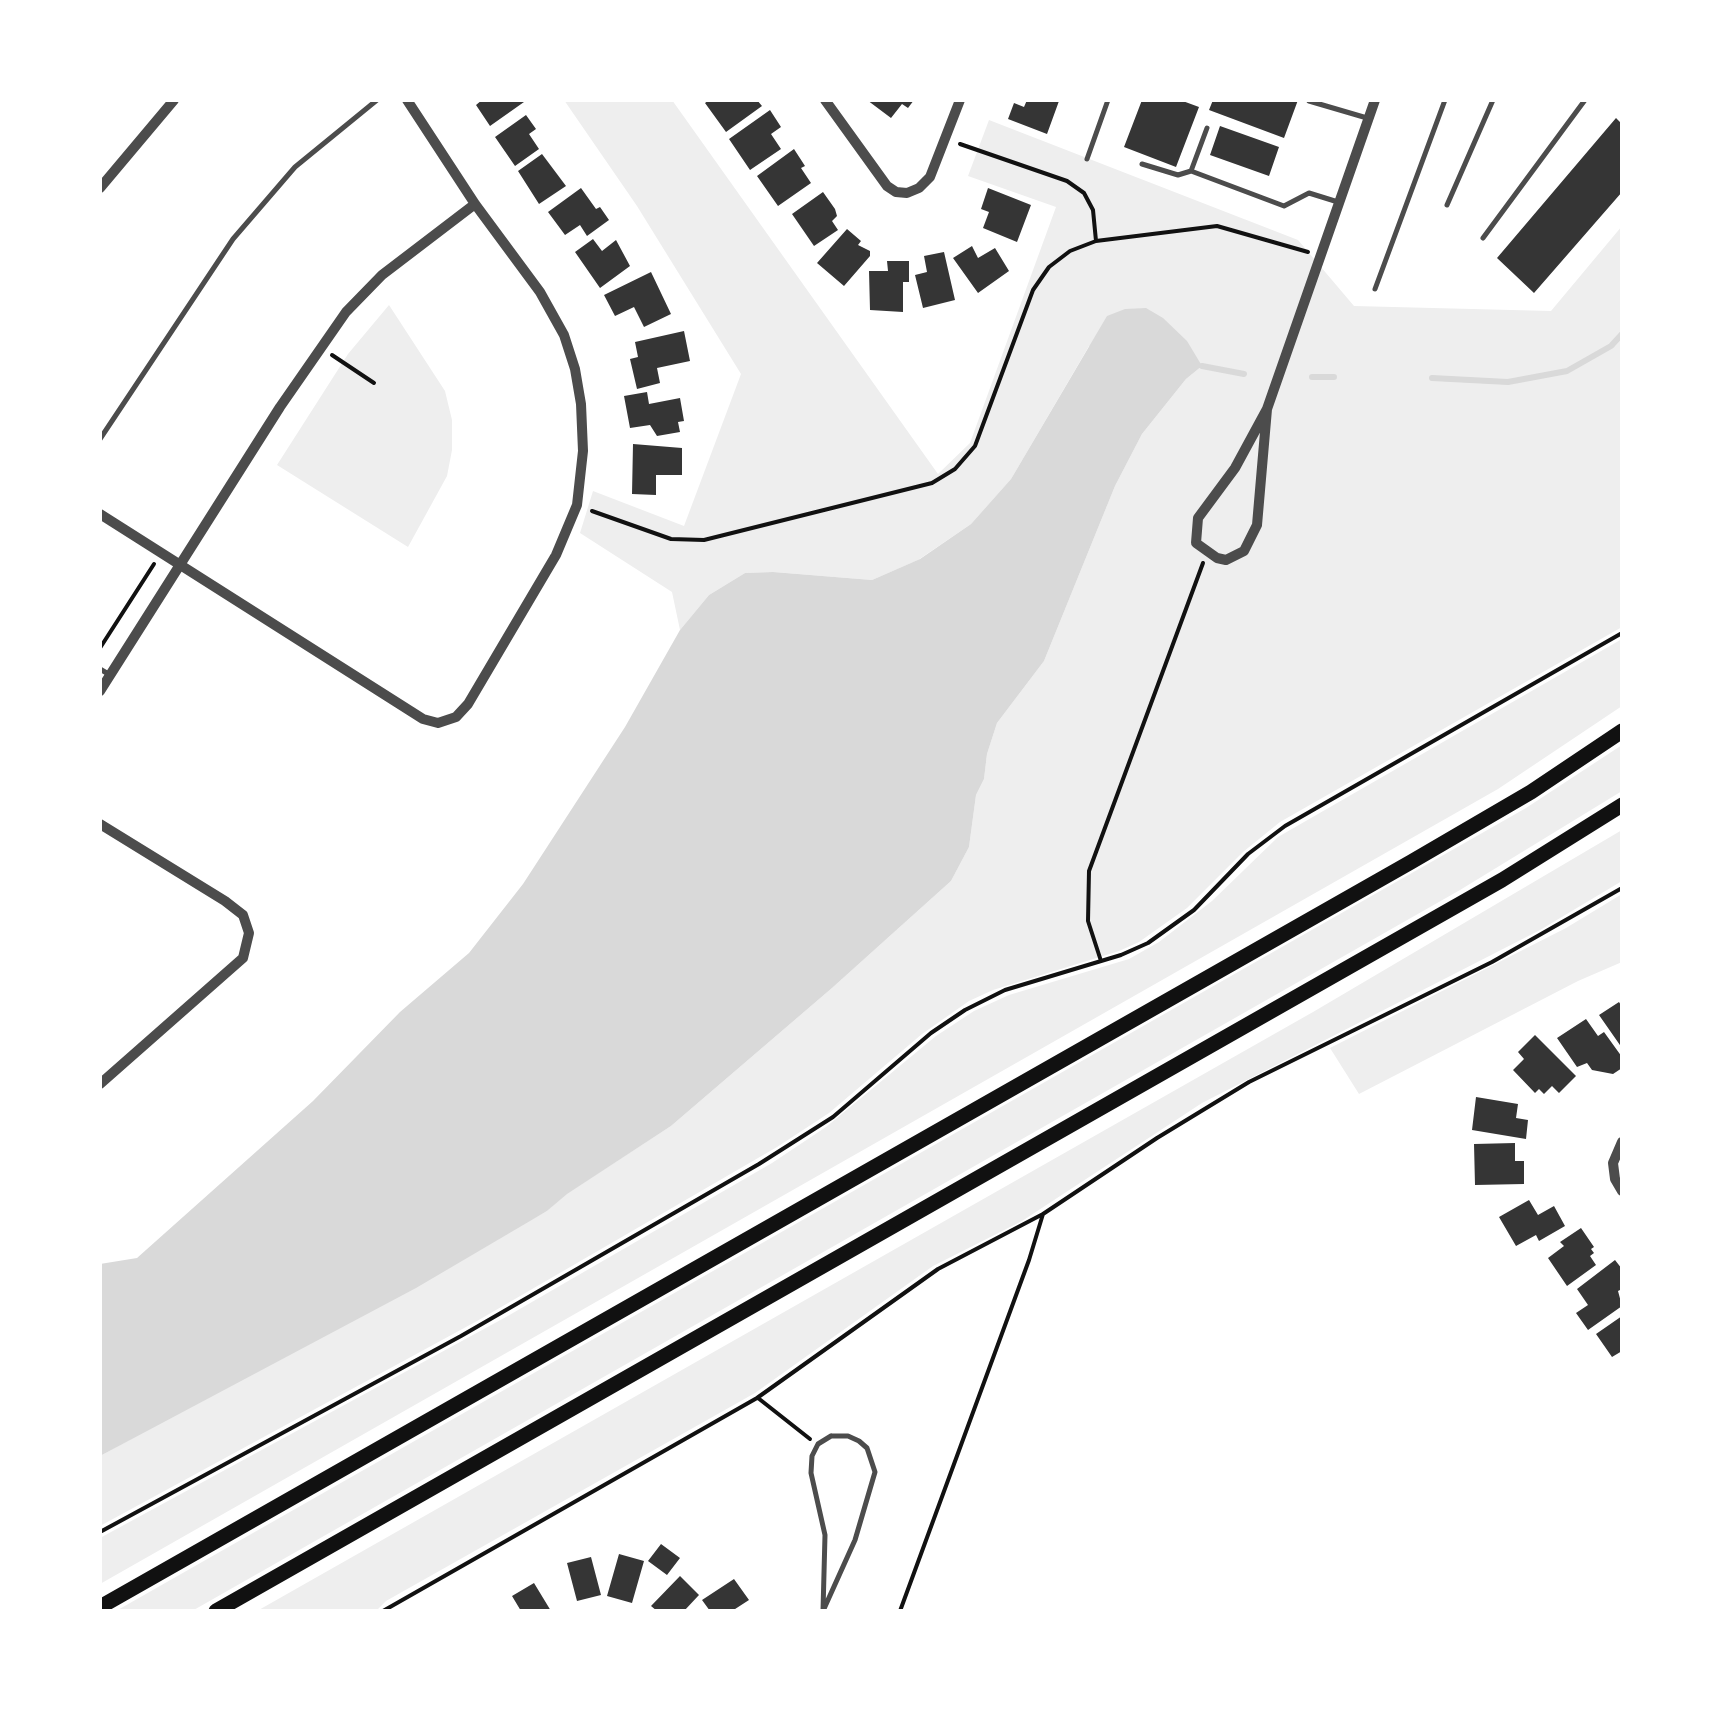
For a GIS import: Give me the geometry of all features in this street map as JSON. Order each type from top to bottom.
[{"type":"main road","points":[[100,1607],[1411,862],[1531,792],[1622,731]]},
{"type":"main road","points":[[216,1611],[1441,915],[1622,805]]},
{"type":"street","points":[[100,188],[174,100]]},
{"type":"street","points":[[100,514],[410,711],[438,723],[456,717],[468,704],[556,555],[576,506],[584,451],[581,404],[564,336],[540,292],[475,204],[407,100]]},
{"type":"street","points":[[826,100],[879,176],[896,192],[907,193],[920,188],[930,177],[960,100]]},
{"type":"street","points":[[1268,409],[1258,515],[1250,542],[1236,557],[1226,560],[1207,554],[1196,543],[1198,518],[1234,468],[1268,409],[1375,100]]},
{"type":"street","points":[[100,691],[105,672],[346,312],[382,275],[475,204]]},
{"type":"street","points":[[100,824],[234,908],[243,915],[249,933],[243,958],[100,1084]]},
{"type":"street","points":[[1622,1142],[1613,1163],[1615,1179],[1622,1190]]},
{"type":"lane","points":[[100,438],[233,238],[294,167],[378,100]]},
{"type":"lane","points":[[1087,159],[1108,100]]},
{"type":"lane","points":[[1375,289],[1445,100]]},
{"type":"lane","points":[[1447,205],[1493,100]]},
{"type":"lane","points":[[1483,238],[1585,100]]},
{"type":"lane","points":[[1309,101],[1370,119]]},
{"type":"lane","points":[[1190,171],[1207,128]]},
{"type":"lane","points":[[1142,164],[1178,175],[1190,171],[1284,206],[1309,193],[1340,203]]},
{"type":"lane","points":[[831,1436],[848,1436],[867,1448],[875,1472],[855,1540],[823,1611],[825,1535],[811,1473],[812,1456],[818,1444],[831,1436]]},
{"type":"path","points":[[946,139],[1066,182],[1084,193],[1094,210],[1096,241]]},
{"type":"path","points":[[576,506],[686,542],[932,483],[955,469],[975,446],[1033,290],[1049,266],[1070,250],[1096,241],[1217,226],[1322,256]]},
{"type":"path","points":[[320,348],[374,382]]},
{"type":"path","points":[[100,648],[161,554]]},
{"type":"path","points":[[1101,960],[1088,921],[1088,870],[1207,554]]},
{"type":"path","points":[[100,1532],[461,1336],[759,1164],[833,1117],[930,1032],[965,1010],[1006,990],[1134,950],[1180,922],[1248,854],[1285,826],[1622,634]]},
{"type":"path","points":[[383,1611],[757,1398],[928,1276],[1042,1214],[1248,1082],[1492,962],[1622,888]]},
{"type":"path","points":[[900,1611],[1029,1260],[1042,1214]]},
{"type":"path","points":[[757,1398],[818,1444]]},
{"type":"shaded area","points":[[564,100],[672,100],[938,474],[970,443],[1056,207],[968,176],[989,120],[1298,240],[1354,306],[1551,311],[1622,226],[1622,627],[1280,822],[1243,852],[1187,908],[1139,942],[969,1001],[922,1034],[829,1113],[777,1147],[477,1321],[100,1526],[100,1456],[547,1211],[566,1194],[671,1126],[951,881],[969,847],[976,795],[984,779],[997,723],[1044,661],[1115,486],[1142,434],[1186,379],[1202,366],[1089,346],[1011,479],[971,524],[918,560],[872,580],[745,573],[709,595],[680,630],[672,592],[580,533],[593,491],[684,526],[741,374],[637,206]]},
{"type":"shaded area","points":[[389,305],[445,391],[452,420],[447,476],[408,547],[277,465],[348,354]]},
{"type":"shaded area","points":[[1146,308],[1187,341],[1202,366],[1186,379],[1142,434],[1115,486],[1044,661],[997,723],[984,779],[976,795],[969,847],[951,881],[671,1126],[547,1211],[416,1288],[100,1456],[100,1264],[137,1258],[313,1101],[400,1012],[469,953],[523,884],[625,727],[680,630],[709,595],[745,573],[872,580],[920,559],[971,524],[1011,479],[1107,316],[1125,309]]},
{"type":"shaded area","points":[[1622,639],[1622,706],[1498,789],[100,1584],[100,1538],[506,1317],[772,1163],[826,1127],[936,1036],[974,1011],[1009,995],[1129,959],[1159,942],[1212,901],[1278,837]]},
{"type":"shaded area","points":[[1622,745],[1622,791],[1460,890],[192,1611],[116,1611],[1526,808]]},
{"type":"shaded area","points":[[1622,830],[1622,881],[1540,930],[1202,1103],[1022,1221],[933,1266],[755,1393],[386,1601],[376,1611],[257,1611],[1313,1012]]},
{"type":"shaded area","points":[[1622,894],[1622,962],[1359,1094],[1330,1048],[1566,928]]},
{"type":"building","points":[[482,100],[524,102],[490,126],[476,105]]},
{"type":"building","points":[[757,100],[762,106],[726,132],[705,103]]},
{"type":"building","points":[[867,100],[914,100],[908,108],[902,104],[891,118]]},
{"type":"building","points":[[1027,100],[1059,101],[1047,134],[1008,119],[1014,103],[1024,107]]},
{"type":"building","points":[[1142,100],[1180,100],[1199,107],[1176,167],[1124,147]]},
{"type":"building","points":[[1213,100],[1298,100],[1284,138],[1209,110]]},
{"type":"building","points":[[770,110],[781,127],[771,134],[781,149],[750,170],[729,139]]},
{"type":"building","points":[[526,115],[536,129],[529,134],[539,149],[515,166],[495,137]]},
{"type":"building","points":[[1616,118],[1622,124],[1622,192],[1534,293],[1497,258]]},
{"type":"building","points":[[1220,126],[1279,147],[1269,176],[1210,155]]},
{"type":"building","points":[[794,149],[811,183],[778,206],[757,176]]},
{"type":"building","points":[[542,154],[566,186],[539,204],[518,171]]},
{"type":"building","points":[[581,188],[609,220],[587,236],[580,225],[565,235],[548,212]]},
{"type":"building","points":[[988,188],[1031,205],[1017,242],[983,228],[989,212],[981,209]]},
{"type":"building","points":[[823,192],[835,209],[837,216],[832,221],[838,230],[814,246],[792,214]]},
{"type":"building","points":[[847,229],[861,241],[858,245],[870,251],[870,256],[844,286],[817,263]]},
{"type":"building","points":[[593,239],[602,251],[616,240],[630,266],[600,288],[575,252]]},
{"type":"building","points":[[972,246],[978,258],[995,248],[1009,271],[978,293],[953,258]]},
{"type":"building","points":[[944,252],[955,300],[923,308],[915,275],[927,272],[924,256]]},
{"type":"building","points":[[887,261],[909,261],[909,282],[903,282],[903,312],[870,310],[869,271],[888,271]]},
{"type":"building","points":[[651,272],[671,314],[644,327],[634,307],[615,316],[604,295]]},
{"type":"building","points":[[684,331],[690,361],[657,368],[660,383],[637,389],[630,359],[638,357],[635,342]]},
{"type":"building","points":[[647,392],[649,404],[680,398],[684,421],[678,422],[680,432],[657,436],[650,425],[630,428],[624,396]]},
{"type":"building","points":[[633,444],[682,448],[682,475],[656,475],[656,495],[632,494]]},
{"type":"building","points":[[1619,1002],[1622,1007],[1622,1048],[1599,1015]]},
{"type":"building","points":[[1586,1019],[1598,1036],[1604,1032],[1622,1057],[1622,1068],[1613,1074],[1592,1070],[1587,1063],[1577,1067],[1557,1038]]},
{"type":"building","points":[[1535,1035],[1576,1076],[1559,1093],[1552,1086],[1544,1094],[1539,1089],[1535,1093],[1513,1070],[1524,1059],[1518,1052]]},
{"type":"building","points":[[1476,1097],[1518,1104],[1516,1118],[1528,1120],[1526,1139],[1472,1130]]},
{"type":"building","points":[[1515,1143],[1515,1161],[1524,1161],[1524,1184],[1475,1185],[1474,1144]]},
{"type":"building","points":[[1529,1200],[1538,1215],[1554,1206],[1565,1226],[1539,1241],[1536,1235],[1516,1246],[1499,1217]]},
{"type":"building","points":[[1581,1228],[1594,1247],[1590,1256],[1596,1265],[1567,1286],[1548,1258],[1564,1246],[1560,1242]]},
{"type":"building","points":[[1615,1260],[1622,1269],[1622,1289],[1618,1291],[1622,1306],[1588,1330],[1576,1313],[1588,1305],[1577,1289]]},
{"type":"building","points":[[1622,1316],[1622,1351],[1612,1357],[1596,1334]]},
{"type":"building","points":[[661,1544],[680,1558],[667,1575],[648,1561]]},
{"type":"building","points":[[619,1554],[644,1561],[632,1603],[607,1596]]},
{"type":"building","points":[[591,1557],[601,1595],[577,1601],[567,1563]]},
{"type":"building","points":[[680,1576],[699,1595],[684,1611],[657,1611],[651,1606]]},
{"type":"building","points":[[734,1579],[749,1600],[732,1611],[710,1611],[702,1600]]},
{"type":"building","points":[[534,1583],[551,1611],[521,1611],[512,1596]]},
{"type":"waterway","points":[[1432,378],[1508,382],[1567,371],[1611,346],[1622,334]]},
{"type":"waterway","points":[[1202,366],[1244,374]]},
{"type":"waterway","points":[[1312,377],[1334,377]]}]
